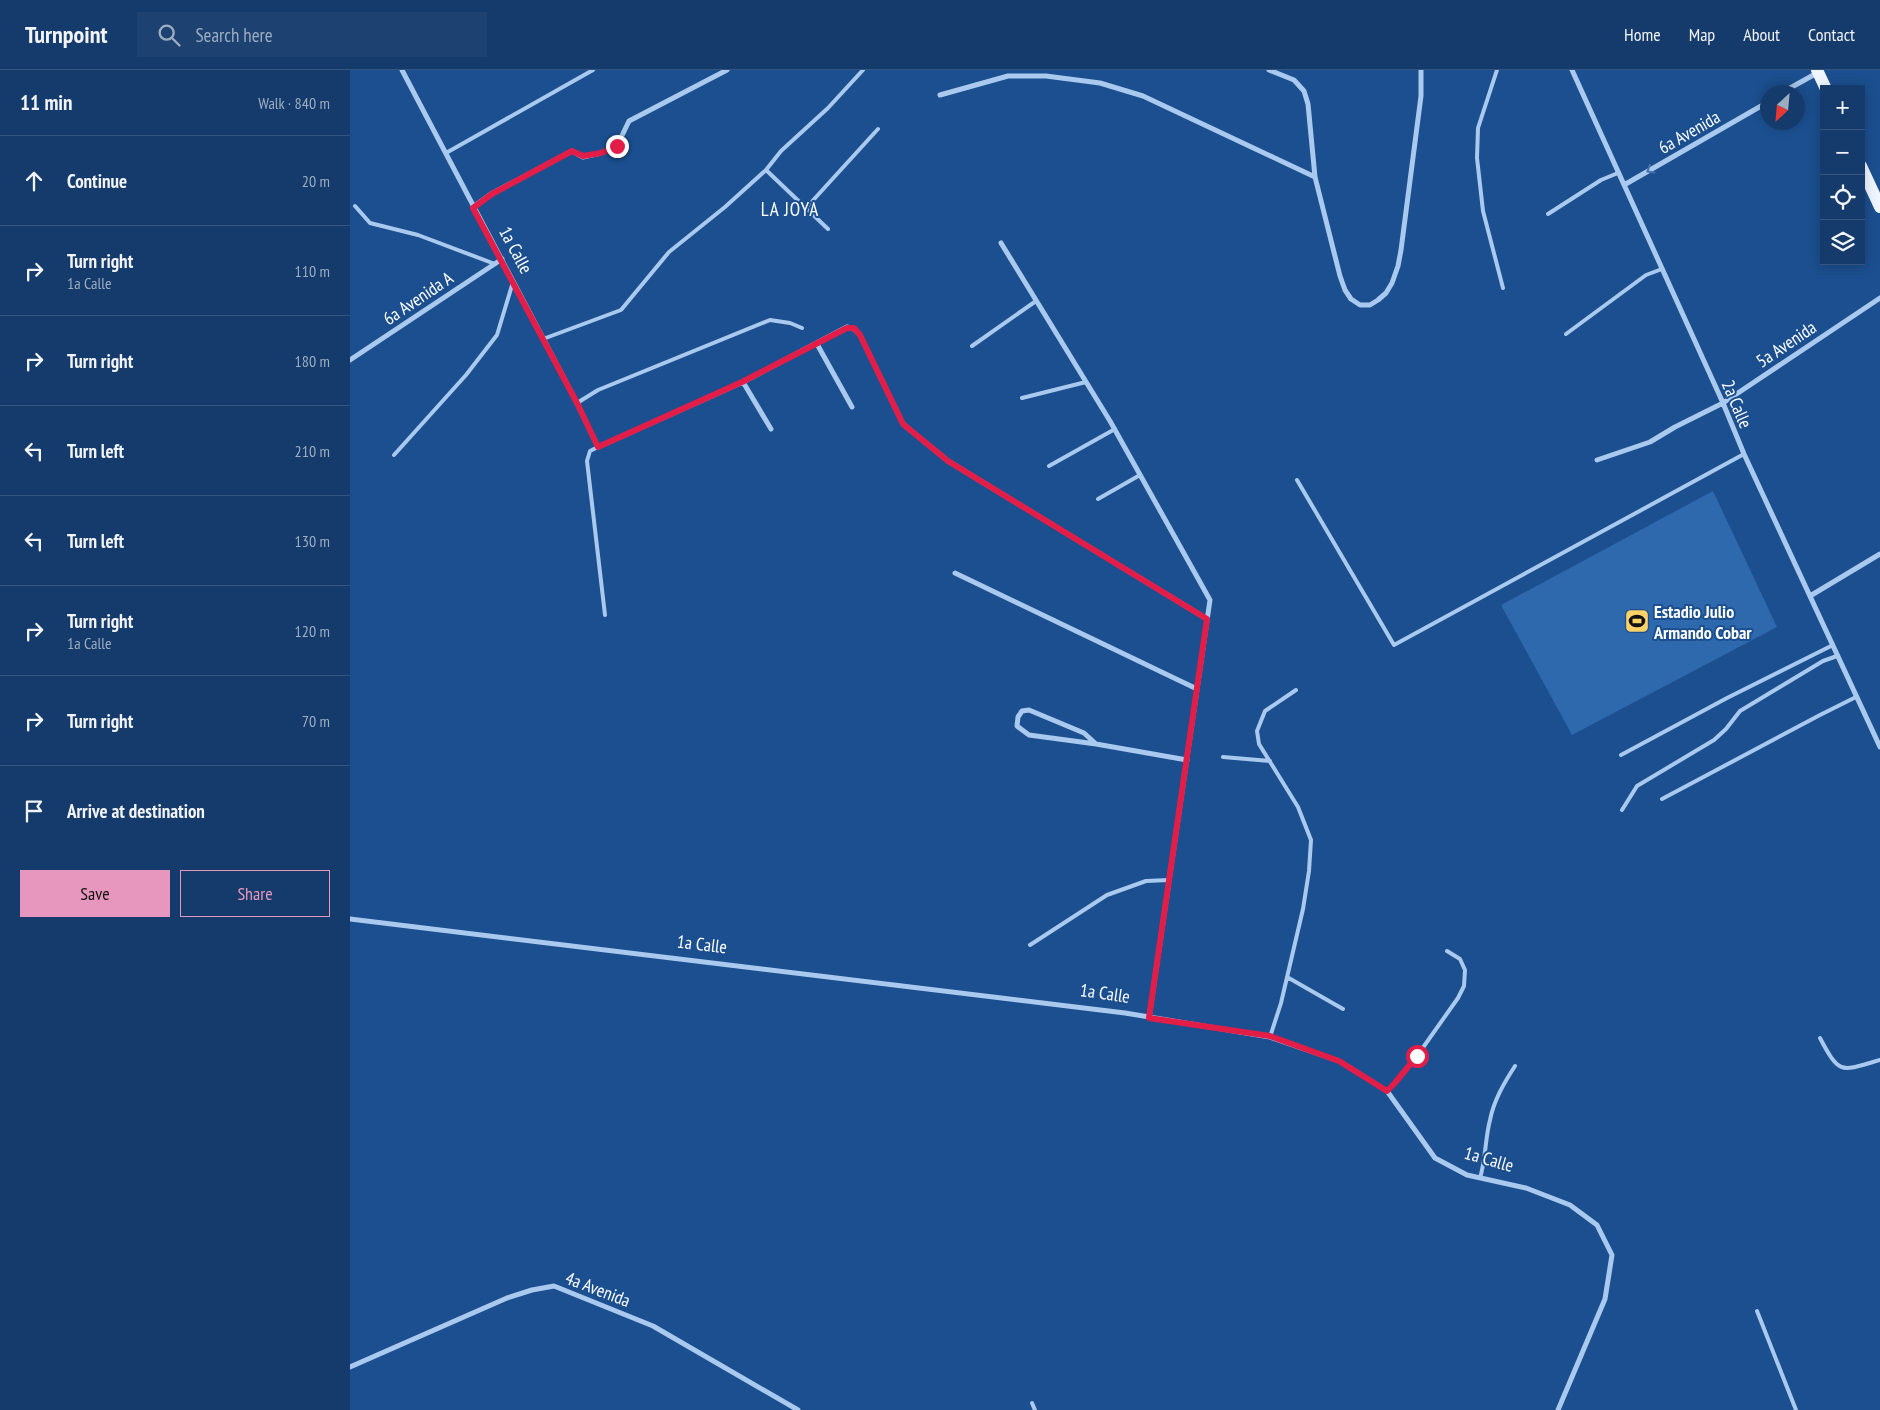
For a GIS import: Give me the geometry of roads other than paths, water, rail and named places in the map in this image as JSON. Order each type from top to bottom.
[{"type":"main road","points":[[1819,71],[1824,85]]},
{"type":"main road","points":[[1865,175],[1880,207]]},
{"type":"street","name":"1a Calle","points":[[402,70],[577,403],[598,447]]},
{"type":"street","points":[[473,208],[492,194],[572,151],[583,156],[601,153],[617,146],[629,121],[728,70]]},
{"type":"street","points":[[1269,70],[1294,80],[1304,90],[1308,104],[1315,177],[1345,290],[1351,299],[1360,305],[1370,305],[1386,293],[1398,266],[1421,96],[1421,70]]},
{"type":"street","name":"2a Calle","points":[[1572,70],[1723,403],[1744,454],[1880,747]]},
{"type":"street","points":[[1795,85],[1819,71]]},
{"type":"street","points":[[940,94],[1008,76],[1046,76],[1100,83],[1142,96],[1315,177]]},
{"type":"street","name":"6a Avenida","points":[[1624,185],[1760,107]]},
{"type":"street","points":[[1001,243],[1114,429],[1210,600],[1149,1018]]},
{"type":"street","name":"6a Avenida A","points":[[350,360],[502,259]]},
{"type":"street","name":"5a Avenida","points":[[1597,460],[1650,442],[1723,403],[1880,298]]},
{"type":"street","points":[[598,447],[742,382],[847,328],[854,328],[860,335],[903,424],[948,461],[1207,619]]},
{"type":"street","points":[[817,344],[852,407]]},
{"type":"street","points":[[742,382],[771,429]]},
{"type":"street","points":[[1810,596],[1880,554]]},
{"type":"street","points":[[955,573],[1197,689]]},
{"type":"street","points":[[1096,744],[1084,733],[1030,710],[1022,711],[1018,717],[1017,726],[1029,735],[1096,744],[1187,760]]},
{"type":"street","name":"1a Calle","points":[[350,919],[1116,1012],[1270,1036],[1339,1061],[1387,1091],[1435,1158],[1467,1175],[1526,1188],[1570,1205],[1597,1225],[1612,1255],[1605,1299],[1558,1410]]},
{"type":"street","name":"4a Avenida","points":[[350,1367],[507,1298],[532,1290],[554,1286],[653,1326],[798,1410]]},
{"type":"lane","points":[[446,153],[593,70]]},
{"type":"lane","points":[[543,338],[622,310],[669,252],[725,207],[766,170],[781,151],[828,108],[863,70]]},
{"type":"lane","points":[[1497,70],[1478,128],[1477,158],[1483,211],[1503,288]]},
{"type":"lane","points":[[806,208],[878,130]]},
{"type":"lane","points":[[766,170],[828,229]]},
{"type":"lane","points":[[1548,214],[1601,180],[1618,173]]},
{"type":"lane","points":[[354,206],[370,224],[418,235],[495,264]]},
{"type":"lane","points":[[1566,334],[1646,275],[1662,269]]},
{"type":"lane","points":[[394,455],[466,375],[497,335],[514,282]]},
{"type":"lane","points":[[972,346],[1036,301]]},
{"type":"lane","points":[[577,403],[598,390],[770,320],[790,323],[802,328]]},
{"type":"lane","points":[[1022,398],[1086,382]]},
{"type":"lane","points":[[1049,466],[1114,429]]},
{"type":"lane","points":[[598,447],[590,451],[587,461],[606,615]]},
{"type":"lane","points":[[1297,480],[1394,645],[1744,454]]},
{"type":"lane","points":[[1098,499],[1140,475]]},
{"type":"lane","points":[[1621,755],[1727,698],[1832,645]]},
{"type":"lane","points":[[1622,810],[1637,786],[1714,740],[1740,711],[1823,661],[1837,656]]},
{"type":"lane","points":[[1270,1036],[1281,1003],[1303,909],[1309,871],[1311,840],[1298,807],[1259,744],[1258,731],[1265,711],[1296,690]]},
{"type":"lane","points":[[1662,799],[1820,714],[1856,697]]},
{"type":"lane","points":[[1223,757],[1270,761]]},
{"type":"lane","points":[[1030,945],[1106,895],[1146,881],[1169,880]]},
{"type":"lane","points":[[1387,1091],[1417,1056],[1464,986],[1465,970],[1460,959],[1447,951]]},
{"type":"lane","points":[[1287,977],[1343,1009]]},
{"type":"lane","points":[[1820,1038],[1832,1061],[1841,1068],[1856,1067],[1880,1060]]},
{"type":"lane","points":[[1480,1178],[1484,1164],[1490,1119],[1500,1090],[1515,1066]]},
{"type":"lane","points":[[1757,1311],[1796,1410]]},
{"type":"lane","points":[[1032,1403],[1035,1410]]},
{"type":"place","name":"Estadio Julio Armando Cobar","points":[[1637,621]]},
{"type":"district","name":"LA JOYA","points":[[790,209]]}]
